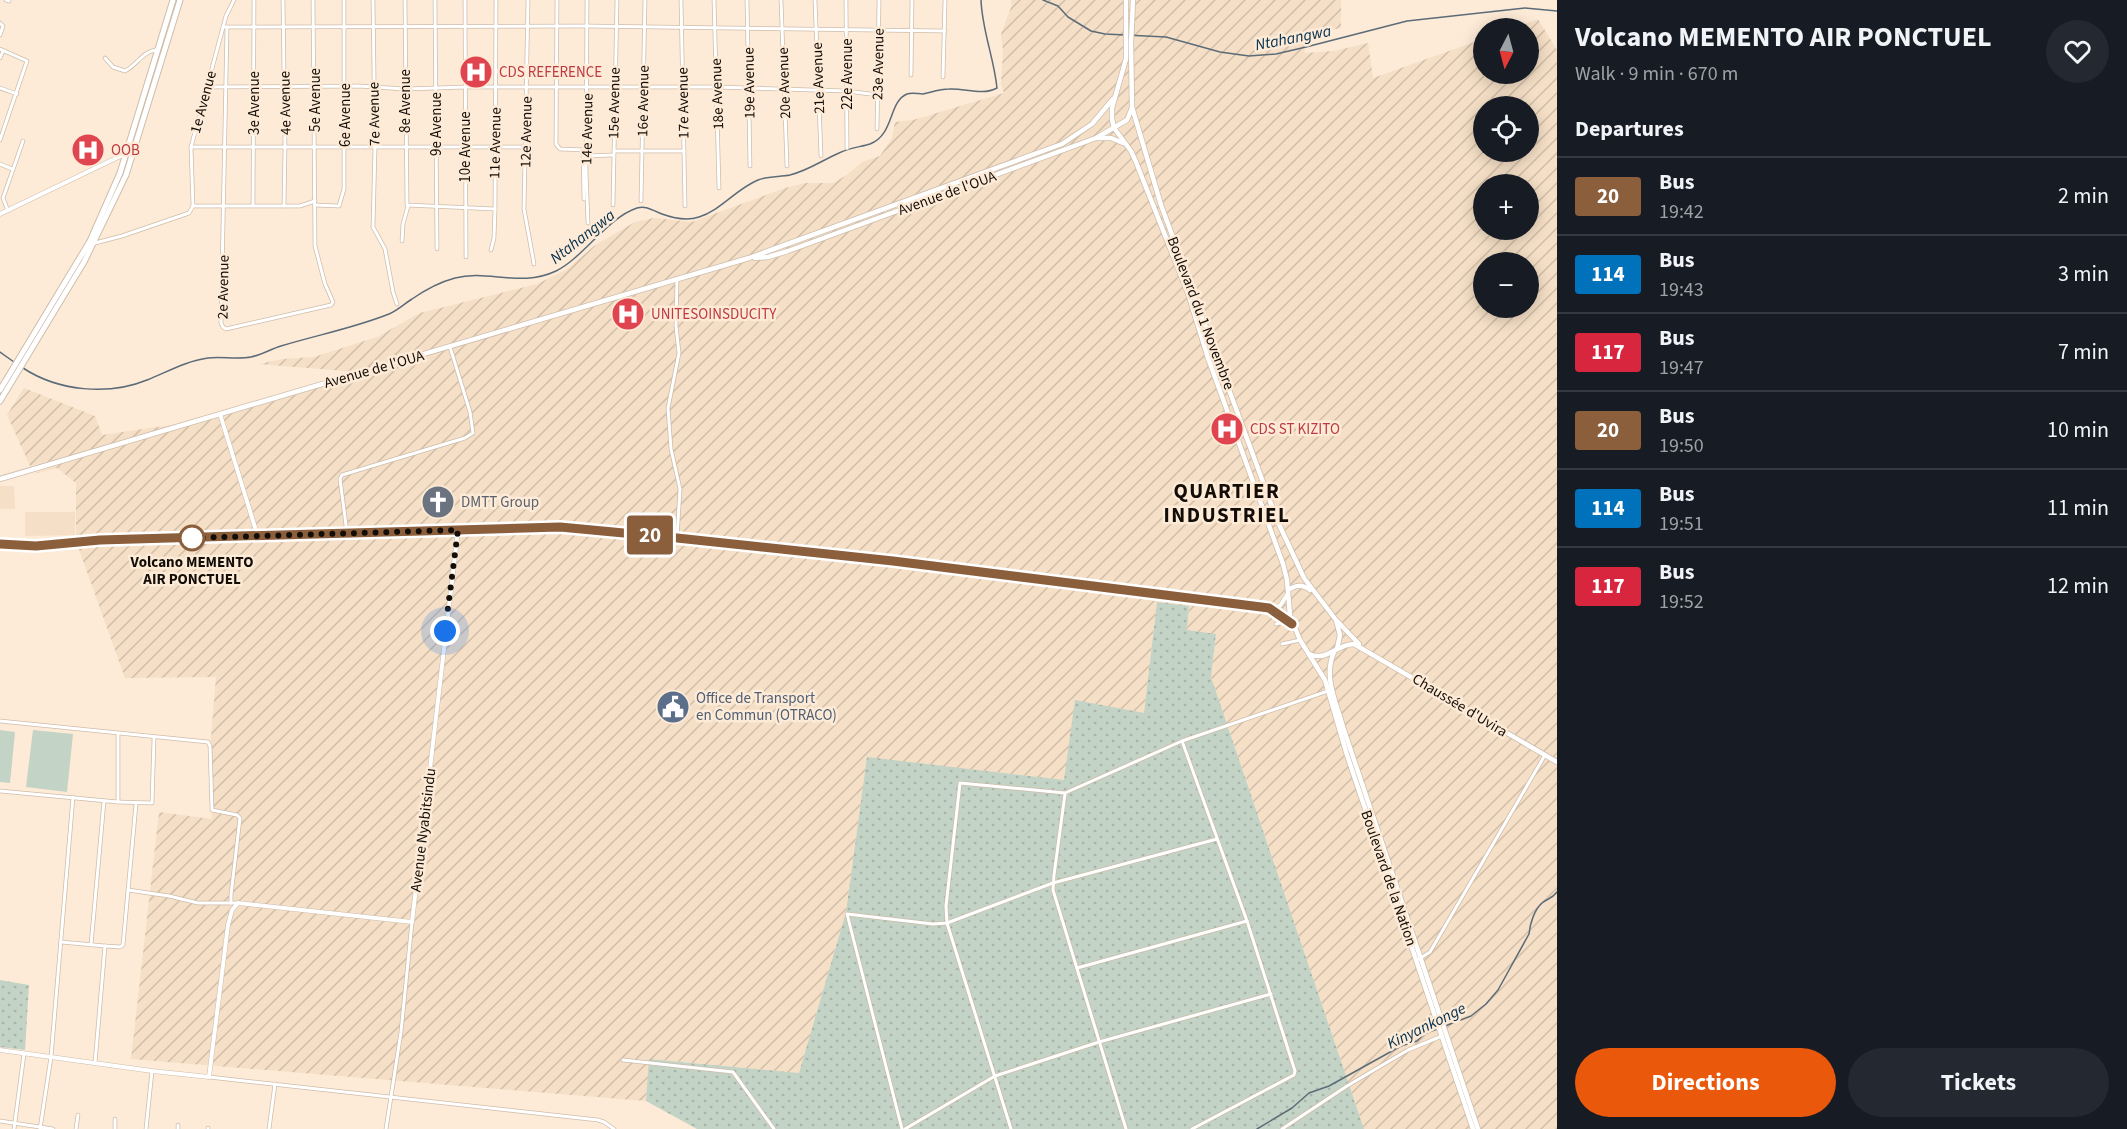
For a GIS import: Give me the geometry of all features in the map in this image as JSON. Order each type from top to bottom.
[{"type":"highway","points":[[92,242],[127,153],[173,0]]},
{"type":"highway","points":[[0,401],[13,374],[92,242],[126,175],[180,0]]},
{"type":"highway","points":[[0,390],[13,374]]},
{"type":"main road","points":[[1126,0],[1128,25]]},
{"type":"main road","points":[[1128,25],[1133,0]]},
{"type":"main road","name":"Boulevard du 1 Novembre","points":[[1128,25],[1132,107],[1138,133],[1168,225],[1277,520],[1304,578],[1336,621]]},
{"type":"main road","name":"Boulevard du 1 Novembre","points":[[1128,43],[1121,94],[1112,108],[1114,128],[1136,162],[1189,296],[1208,358],[1283,564],[1290,622],[1309,654]]},
{"type":"main road","points":[[1121,94],[1131,99]]},
{"type":"main road","name":"Avenue de l'OUA","points":[[0,479],[749,258],[768,257],[1062,144],[1092,124],[1121,94]]},
{"type":"main road","name":"Avenue de l'OUA","points":[[787,248],[1096,138],[1127,120],[1132,107]]},
{"type":"main road","points":[[1096,138],[1112,138],[1125,144]]},
{"type":"main road","points":[[1161,229],[1168,225]]},
{"type":"main road","points":[[1238,440],[1247,437]]},
{"type":"main road","points":[[1287,593],[1292,587],[1301,585],[1313,592]]},
{"type":"main road","points":[[1335,650],[1340,634],[1336,621]]},
{"type":"main road","name":"Chaussée d'Uvira","points":[[1336,621],[1364,648],[1557,762]]},
{"type":"main road","points":[[1309,654],[1322,657],[1349,644],[1364,648]]},
{"type":"main road","name":"Boulevard de la Nation","points":[[1329,688],[1328,667],[1335,650]]},
{"type":"main road","name":"Boulevard de la Nation","points":[[1309,654],[1323,674],[1351,750],[1473,1129]]},
{"type":"main road","name":"Boulevard de la Nation","points":[[1442,1033],[1478,1129]]},
{"type":"street","name":"1e Avenue","points":[[193,206],[191,147],[234,0]]},
{"type":"street","name":"3e Avenue","points":[[253,205],[254,0]]},
{"type":"street","name":"4e Avenue","points":[[283,0],[284,206]]},
{"type":"street","name":"5e Avenue","points":[[313,0],[315,203]]},
{"type":"street","name":"6e Avenue","points":[[315,203],[340,205],[344,189],[344,0]]},
{"type":"street","name":"7e Avenue","points":[[373,0],[375,148],[373,227],[385,249],[397,304]]},
{"type":"street","name":"8e Avenue","points":[[402,241],[407,204],[405,0]]},
{"type":"street","name":"9e Avenue","points":[[435,0],[437,249]]},
{"type":"street","name":"10e Avenue","points":[[465,0],[466,257]]},
{"type":"street","name":"11e Avenue","points":[[491,250],[494,238],[495,209],[496,0]]},
{"type":"street","name":"12e Avenue","points":[[528,0],[524,209],[534,264]]},
{"type":"street","points":[[557,0],[556,146],[560,149],[585,150],[584,199]]},
{"type":"street","name":"14e Avenue","points":[[587,0],[585,150],[588,223]]},
{"type":"street","name":"15e Avenue","points":[[613,205],[617,0]]},
{"type":"street","name":"16e Avenue","points":[[641,201],[645,0]]},
{"type":"street","name":"17e Avenue","points":[[681,0],[685,206]]},
{"type":"street","name":"18e Avenue","points":[[714,0],[719,188]]},
{"type":"street","name":"19e Avenue","points":[[747,0],[750,166]]},
{"type":"street","name":"20e Avenue","points":[[782,0],[787,166]]},
{"type":"street","name":"21e Avenue","points":[[815,0],[821,156]]},
{"type":"street","name":"22e Avenue","points":[[846,0],[847,148]]},
{"type":"street","name":"23e Avenue","points":[[877,129],[879,0]]},
{"type":"street","points":[[911,75],[912,0]]},
{"type":"street","points":[[944,77],[945,0]]},
{"type":"street","points":[[0,23],[3,26],[0,35]]},
{"type":"street","points":[[225,27],[616,26],[945,31]]},
{"type":"street","name":"2e Avenue","points":[[225,27],[222,327],[226,329],[331,305],[333,300],[325,284],[315,246],[315,203]]},
{"type":"street","points":[[105,58],[113,67],[125,71],[149,51],[158,49]]},
{"type":"street","points":[[0,58],[1,50],[27,61],[0,140]]},
{"type":"street","points":[[208,87],[345,86],[405,89],[716,87],[847,91],[878,95]]},
{"type":"street","points":[[0,88],[17,94]]},
{"type":"street","points":[[8,211],[1,198],[22,141]]},
{"type":"street","points":[[191,147],[526,147]]},
{"type":"street","points":[[0,214],[135,148]]},
{"type":"street","points":[[586,156],[684,151]]},
{"type":"street","points":[[0,164],[12,169]]},
{"type":"street","points":[[92,242],[123,236],[189,213],[193,206],[300,206],[315,203]]},
{"type":"street","points":[[407,204],[436,208],[495,209]]},
{"type":"street","points":[[677,279],[676,326],[679,353],[668,416],[671,450],[680,489],[677,538]]},
{"type":"street","points":[[347,533],[340,479],[342,475],[465,438],[473,433],[470,412],[450,347]]},
{"type":"street","points":[[220,414],[258,537]]},
{"type":"street","points":[[0,544],[36,546],[100,540],[560,527],[893,561],[1269,608],[1290,622]]},
{"type":"street","name":"Avenue Nyabitsindu","points":[[386,1129],[401,1032],[458,530]]},
{"type":"street","points":[[1269,608],[1280,606],[1287,593]]},
{"type":"street","points":[[1275,624],[1290,622]]},
{"type":"street","points":[[1282,644],[1300,640]]},
{"type":"street","points":[[1011,1129],[947,923],[946,906],[960,783],[1065,794],[1182,741],[1329,688]]},
{"type":"street","points":[[0,721],[206,742],[210,745],[212,810],[237,815],[240,818],[231,903]]},
{"type":"street","points":[[118,733],[118,802]]},
{"type":"street","points":[[0,790],[151,804],[153,802],[154,738]]},
{"type":"street","points":[[1182,741],[1247,921],[1295,1074],[1192,1129]]},
{"type":"street","points":[[1419,959],[1430,952],[1545,755]]},
{"type":"street","points":[[1065,794],[1053,883],[1054,895],[1125,1129]]},
{"type":"street","points":[[40,1128],[51,1057],[73,797]]},
{"type":"street","points":[[91,945],[104,801]]},
{"type":"street","points":[[61,942],[120,947],[123,945],[136,804]]},
{"type":"street","points":[[1217,839],[1053,883],[947,923],[933,924],[847,914],[903,1129],[995,1076],[1099,1042],[1270,994]]},
{"type":"street","points":[[128,890],[198,903],[238,903],[412,922]]},
{"type":"street","points":[[209,1077],[228,926],[232,910],[238,903]]},
{"type":"street","points":[[1077,968],[1247,921]]},
{"type":"street","points":[[95,1063],[105,946]]},
{"type":"street","points":[[1282,1129],[1347,1086],[1442,1033]]},
{"type":"street","points":[[0,1050],[152,1071],[598,1120],[614,1129]]},
{"type":"street","points":[[14,1129],[24,1053]]},
{"type":"street","points":[[623,1060],[733,1072],[774,1129]]},
{"type":"street","points":[[146,1129],[152,1071]]},
{"type":"street","points":[[269,1129],[274,1084]]},
{"type":"street","points":[[76,1129],[78,1115]]},
{"type":"street","points":[[114,1129],[116,1119]]},
{"type":"street","points":[[0,1121],[53,1129]]},
{"type":"shaded area","points":[[1011,0],[1341,0],[1341,28],[1303,35],[1305,53],[1334,51],[1368,43],[1373,78],[1473,43],[1473,84],[1539,84],[1539,21],[1557,50],[1557,1129],[1364,1129],[1211,677],[1216,635],[1187,630],[1189,608],[1157,602],[1144,714],[1064,780],[867,758],[846,912],[799,1073],[650,1059],[646,1101],[131,1059],[159,812],[212,819],[211,738],[216,677],[125,678],[76,541],[76,483],[57,468],[33,474],[116,444],[30,466],[7,415],[24,388],[95,416],[102,435],[198,421],[358,372],[258,364],[283,359],[314,357],[377,337],[420,313],[537,284],[566,270],[594,246],[635,222],[654,218],[692,222],[785,188],[805,183],[833,183],[862,162],[880,156],[892,138],[895,122],[913,120],[1004,93],[1001,84],[1003,51],[1001,34],[1012,5]]},
{"type":"shaded area","points":[[0,486],[14,486],[15,509],[0,509]]},
{"type":"shaded area","points":[[25,512],[75,512],[75,535],[25,536]]},
{"type":"green space","points":[[1157,602],[1189,606],[1187,630],[1216,634],[1211,677],[1364,1129],[697,1129],[646,1101],[649,1059],[799,1073],[846,912],[867,757],[1064,780],[1075,700],[1144,713]]},
{"type":"green space","points":[[0,730],[15,732],[10,783],[0,782]]},
{"type":"green space","points":[[33,730],[73,734],[67,792],[26,787]]},
{"type":"green space","points":[[0,980],[29,985],[25,1050],[0,1047]]},
{"type":"waterway","name":"Ntahangwa","points":[[23,368],[52,382],[84,389],[132,385],[200,359],[251,357],[376,319],[433,287],[455,278],[543,276],[566,265],[616,220],[637,208],[647,208],[666,215],[690,219],[707,214],[758,180],[796,173],[843,151],[870,144],[884,133],[897,104],[907,94],[923,94],[949,89],[979,92],[997,88],[981,0]]},
{"type":"waterway","name":"Ntahangwa","points":[[1043,0],[1058,6],[1068,17],[1091,31],[1105,34],[1166,37],[1220,52],[1249,56],[1276,54],[1407,21],[1525,8],[1557,11]]},
{"type":"waterway","name":"Ntahangwa","points":[[0,352],[14,362]]},
{"type":"waterway","name":"Kinyankonge","points":[[1257,1129],[1292,1108],[1309,1093],[1329,1086],[1401,1046],[1417,1041],[1424,1034],[1471,1016],[1498,990],[1529,934],[1537,909],[1557,892]]},
{"type":"bus line","name":"20","points":[[0,544],[36,546],[100,540],[560,527],[893,561],[1269,608],[1278,612],[1292,624]]},
{"type":"place","name":"CDS REFERENCE","points":[[476,72]]},
{"type":"place","name":"OOB","points":[[88,150]]},
{"type":"place","name":"UNITESOINSDUCITY","points":[[628,314]]},
{"type":"place","name":"CDS ST KIZITO","points":[[1227,429]]},
{"type":"place","name":"DMTT Group","points":[[438,502]]},
{"type":"place","name":"Volcano MEMENTO AIR PONCTUEL","points":[[192,538]]},
{"type":"place","name":"Office de Transport en Commun (OTRACO)","points":[[673,707]]},
{"type":"district","name":"QUARTIER INDUSTRIEL","points":[[1227,503]]},
{"type":"route","points":[[192,538],[458,530],[445,631]]}]
